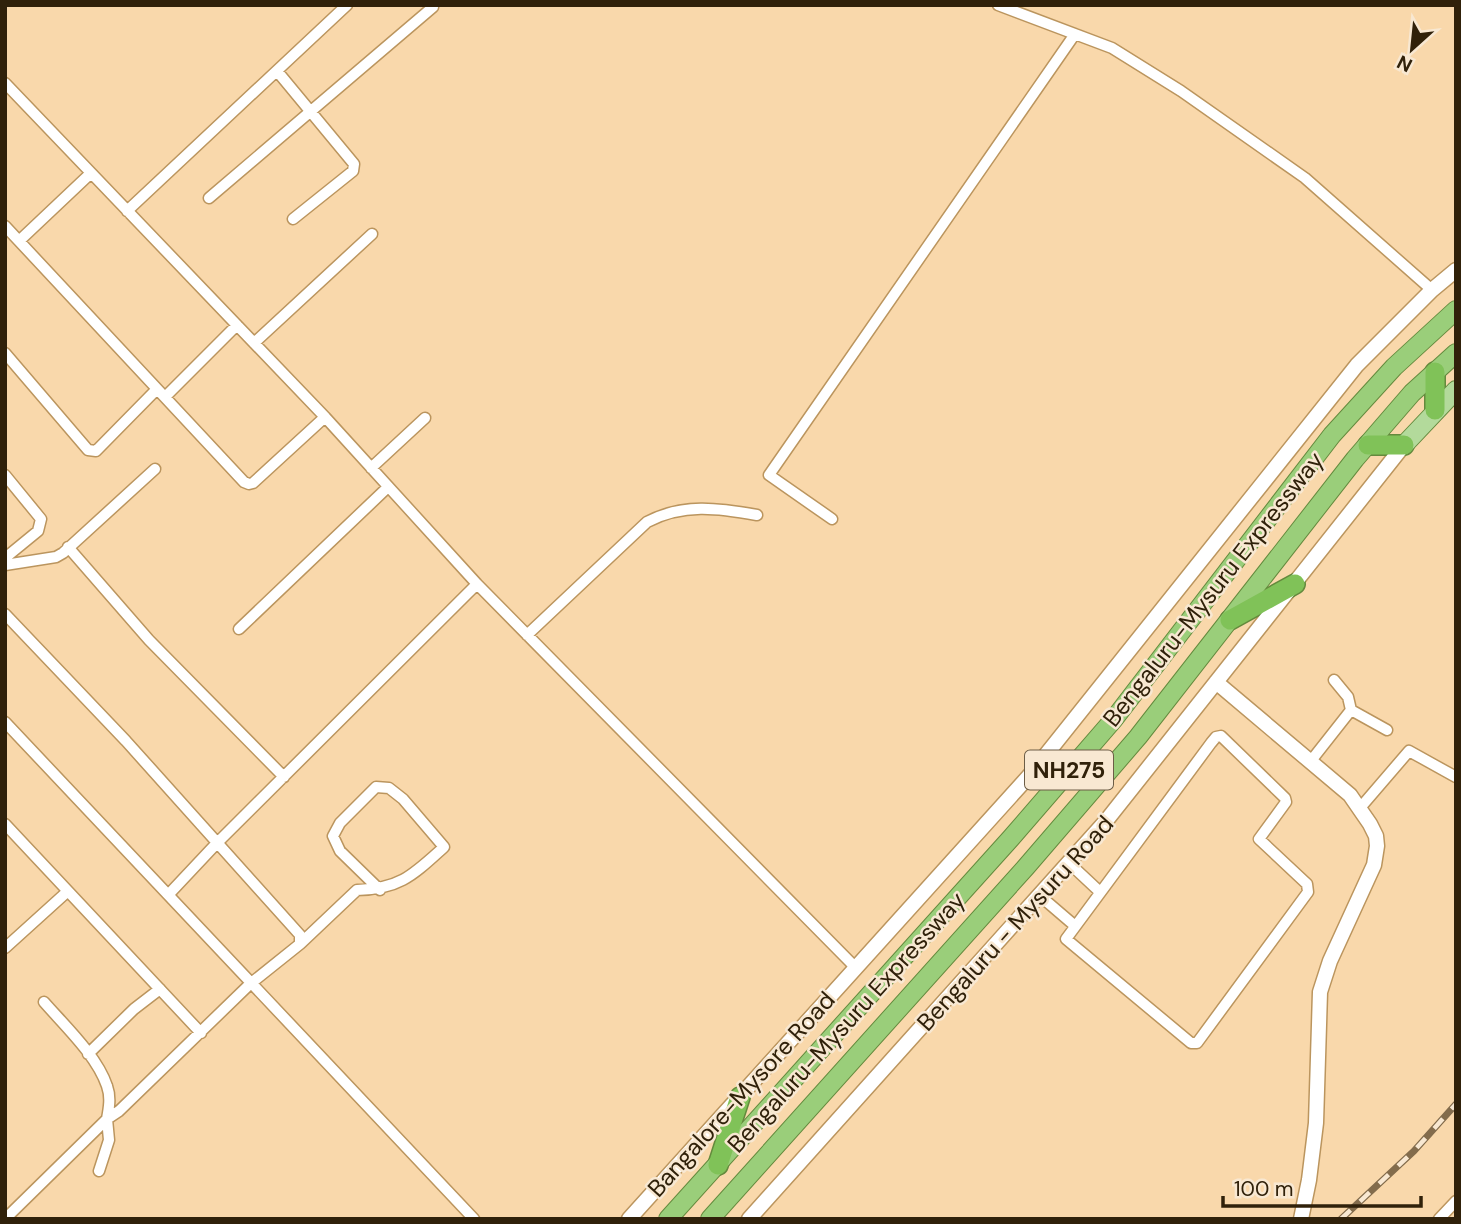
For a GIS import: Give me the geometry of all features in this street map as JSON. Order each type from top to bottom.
[{"type":"highway","name":"Bengaluru-Mysuru Expressway","points":[[668,1219],[1011,838],[1114,719],[1332,435],[1394,368],[1456,310]]},
{"type":"highway","name":"Bengaluru-Mysuru Expressway","points":[[710,1219],[1035,857],[1138,737],[1368,445],[1412,393],[1456,353]]},
{"type":"highway","points":[[1435,372],[1436,410]]},
{"type":"highway","points":[[1368,445],[1404,445]]},
{"type":"highway","points":[[1230,620],[1295,584]]},
{"type":"highway","points":[[718,1164],[740,1097]]},
{"type":"main road","name":"Bengaluru - Mysuru Road","points":[[1404,445],[1456,390]]},
{"type":"street","points":[[127,211],[347,5]]},
{"type":"street","points":[[998,5],[1112,48],[1181,91],[1305,178],[1432,290]]},
{"type":"street","points":[[209,198],[433,7]]},
{"type":"street","points":[[832,519],[769,475],[1075,34]]},
{"type":"street","points":[[277,71],[354,164],[353,171],[293,219]]},
{"type":"street","points":[[5,83],[325,417],[477,584],[855,967]]},
{"type":"street","points":[[19,241],[91,173]]},
{"type":"street","points":[[5,226],[249,485],[325,417]]},
{"type":"street","points":[[254,343],[372,234]]},
{"type":"street","name":"Bangalore-Mysore Road","points":[[629,1219],[1029,776],[1357,365],[1432,290],[1456,271]]},
{"type":"street","points":[[5,353],[92,452],[237,325]]},
{"type":"street","points":[[371,468],[425,418]]},
{"type":"street","name":"Bengaluru - Mysuru Road","points":[[749,1219],[1069,863],[1150,768],[1404,445]]},
{"type":"street","points":[[5,565],[56,557],[155,468]]},
{"type":"street","points":[[5,475],[41,519],[38,531],[5,558]]},
{"type":"street","points":[[239,629],[388,487]]},
{"type":"street","points":[[527,635],[628,538],[655,518],[683,509],[708,507],[757,515]]},
{"type":"street","points":[[68,547],[149,640],[284,777]]},
{"type":"street","points":[[169,894],[477,584]]},
{"type":"street","points":[[5,614],[126,741],[300,935],[300,944]]},
{"type":"street","points":[[1334,680],[1348,697],[1351,710],[1387,730]]},
{"type":"street","points":[[1216,682],[1350,795],[1376,836],[1374,865],[1330,961],[1320,992],[1315,1123],[1309,1180],[1301,1219]]},
{"type":"street","points":[[1310,762],[1351,710]]},
{"type":"street","points":[[5,722],[474,1219]]},
{"type":"street","points":[[1221,736],[1285,797],[1286,802],[1259,839],[1308,887],[1308,892],[1196,1043],[1191,1043],[1068,942],[1066,939],[1074,925],[1216,737],[1221,736]]},
{"type":"street","points":[[1360,808],[1409,751],[1456,777]]},
{"type":"street","points":[[5,1219],[250,984],[300,944],[357,890],[380,890],[400,883],[444,847],[403,799],[389,788],[376,787],[340,823],[333,836],[340,851],[380,890]]},
{"type":"street","points":[[5,824],[201,1033]]},
{"type":"street","points":[[1069,863],[1100,892]]},
{"type":"street","points":[[5,948],[68,891]]},
{"type":"street","points":[[1040,895],[1074,925]]},
{"type":"street","points":[[88,1054],[134,1009],[160,989]]},
{"type":"street","points":[[44,1002],[88,1054],[107,1086],[110,1101],[107,1119],[109,1140],[99,1171]]},
{"type":"street","points":[[1439,1219],[1456,1201]]},
{"type":"railway","points":[[1341,1219],[1414,1151],[1456,1104]]}]
